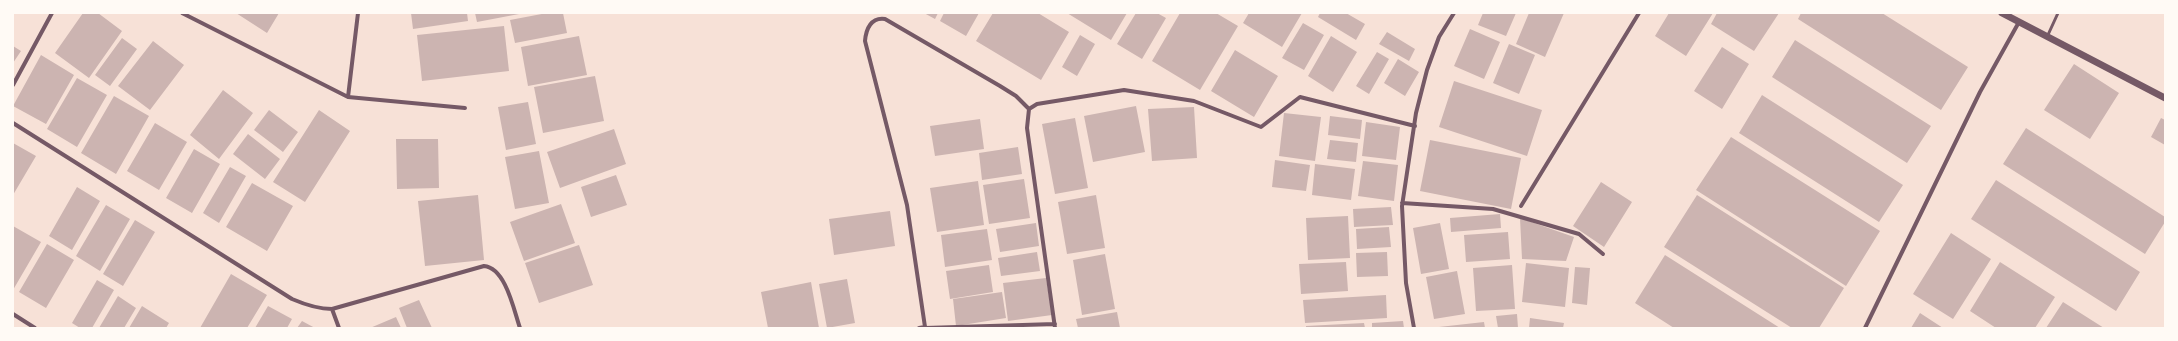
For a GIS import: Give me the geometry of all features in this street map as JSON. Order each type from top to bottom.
[{"type":"street","points":[[13,86],[52,13]]},
{"type":"street","points":[[182,13],[348,97],[466,108]]},
{"type":"street","points":[[348,97],[358,13]]},
{"type":"street","points":[[1414,328],[1406,283],[1402,203],[1415,126],[1427,70],[1439,37],[1454,13]]},
{"type":"street","points":[[1521,206],[1639,13]]},
{"type":"street","points":[[2002,13],[2165,98]]},
{"type":"street","points":[[925,328],[907,205],[868,51],[866,32],[875,21],[884,19],[1000,86],[1016,96],[1029,109]]},
{"type":"street","points":[[1865,328],[1977,99],[2019,22]]},
{"type":"street","points":[[1029,109],[1038,104],[1124,90],[1194,101],[1261,127],[1300,97],[1415,126]]},
{"type":"street","points":[[919,328],[1055,326],[1027,128],[1029,109]]},
{"type":"street","points":[[13,124],[292,299],[321,309],[332,309],[484,266],[494,269],[504,282],[520,328]]},
{"type":"street","points":[[1402,203],[1492,209],[1579,234],[1603,254]]},
{"type":"street","points":[[332,309],[339,328]]},
{"type":"street","points":[[13,314],[36,328]]},
{"type":"lane","points":[[2047,37],[2058,13]]},
{"type":"building","points":[[83,13],[98,13],[122,31],[89,78],[55,53]]},
{"type":"building","points":[[236,13],[279,13],[267,33]]},
{"type":"building","points":[[411,13],[467,13],[468,21],[413,29]]},
{"type":"building","points":[[475,13],[519,13],[519,14],[477,22]]},
{"type":"building","points":[[547,13],[563,13],[567,33],[515,43],[510,20]]},
{"type":"building","points":[[924,13],[938,13],[935,19]]},
{"type":"building","points":[[944,13],[979,13],[966,36],[940,21]]},
{"type":"building","points":[[993,13],[1038,13],[1069,32],[1041,80],[976,41]]},
{"type":"building","points":[[1067,13],[1127,13],[1111,40]]},
{"type":"building","points":[[1136,13],[1157,13],[1166,18],[1142,59],[1117,44]]},
{"type":"building","points":[[1180,13],[1216,13],[1238,26],[1200,90],[1152,61]]},
{"type":"building","points":[[1249,13],[1302,13],[1282,47],[1243,23]]},
{"type":"building","points":[[1320,13],[1346,13],[1365,24],[1356,40],[1318,17]]},
{"type":"building","points":[[1483,13],[1516,13],[1506,36],[1478,25]]},
{"type":"building","points":[[1529,13],[1564,13],[1545,57],[1516,44]]},
{"type":"building","points":[[1669,13],[1713,13],[1686,56],[1655,36]]},
{"type":"building","points":[[1717,13],[1779,13],[1754,51],[1711,24]]},
{"type":"building","points":[[1801,13],[1882,13],[1968,67],[1941,110],[1798,19]]},
{"type":"building","points":[[1303,23],[1324,35],[1304,70],[1282,58]]},
{"type":"building","points":[[504,26],[509,71],[422,81],[417,35]]},
{"type":"building","points":[[1470,29],[1500,42],[1484,79],[1454,66]]},
{"type":"building","points":[[1387,32],[1415,49],[1409,61],[1379,44]]},
{"type":"building","points":[[1080,35],[1095,44],[1077,76],[1062,67]]},
{"type":"building","points":[[579,36],[587,75],[528,86],[521,47]]},
{"type":"building","points":[[1331,36],[1357,52],[1333,92],[1308,76]]},
{"type":"building","points":[[122,38],[137,49],[110,86],[95,75]]},
{"type":"building","points":[[1795,40],[1931,126],[1907,163],[1772,77]]},
{"type":"building","points":[[153,41],[184,65],[150,110],[118,86]]},
{"type":"building","points":[[1509,44],[1535,55],[1519,94],[1493,83]]},
{"type":"building","points":[[13,46],[21,51],[13,63]]},
{"type":"building","points":[[1722,47],[1749,64],[1722,109],[1694,91]]},
{"type":"building","points":[[1235,50],[1278,76],[1254,117],[1211,91]]},
{"type":"building","points":[[1377,52],[1389,59],[1369,94],[1356,86]]},
{"type":"building","points":[[41,55],[74,75],[46,124],[13,106]]},
{"type":"building","points":[[1398,59],[1419,72],[1405,96],[1384,83]]},
{"type":"building","points":[[2074,64],[2119,93],[2090,139],[2044,110]]},
{"type":"building","points":[[595,76],[604,121],[543,133],[534,87]]},
{"type":"building","points":[[77,78],[107,95],[77,147],[47,129]]},
{"type":"building","points":[[1454,81],[1542,110],[1527,156],[1439,127]]},
{"type":"building","points":[[223,90],[253,113],[219,159],[190,135]]},
{"type":"building","points":[[1762,95],[1903,185],[1879,222],[1739,133]]},
{"type":"building","points":[[114,96],[149,116],[116,174],[81,153]]},
{"type":"building","points":[[528,102],[536,144],[506,150],[498,107]]},
{"type":"building","points":[[1136,106],[1145,152],[1093,162],[1084,116]]},
{"type":"building","points":[[1194,107],[1197,158],[1152,161],[1148,109]]},
{"type":"building","points":[[269,110],[298,132],[283,152],[254,130]]},
{"type":"building","points":[[319,110],[350,131],[305,202],[273,182]]},
{"type":"building","points":[[1284,113],[1321,117],[1315,161],[1279,156]]},
{"type":"building","points":[[1330,116],[1362,120],[1360,139],[1328,135]]},
{"type":"building","points":[[1075,118],[1088,188],[1055,194],[1042,124]]},
{"type":"building","points":[[2161,118],[2165,120],[2165,145],[2151,137]]},
{"type":"building","points":[[980,119],[984,149],[935,156],[930,126]]},
{"type":"building","points":[[1366,122],[1400,127],[1396,160],[1362,156]]},
{"type":"building","points":[[155,123],[187,142],[159,190],[127,171]]},
{"type":"building","points":[[2026,128],[2165,217],[2165,222],[2145,254],[2003,164]]},
{"type":"building","points":[[614,129],[626,164],[560,188],[547,152]]},
{"type":"building","points":[[248,134],[280,159],[265,179],[233,154]]},
{"type":"building","points":[[1731,137],[1880,231],[1846,286],[1696,190]]},
{"type":"building","points":[[396,139],[438,139],[439,188],[397,189]]},
{"type":"building","points":[[1330,140],[1358,143],[1356,162],[1327,159]]},
{"type":"building","points":[[1430,140],[1521,158],[1511,209],[1420,191]]},
{"type":"building","points":[[13,143],[36,156],[13,195]]},
{"type":"building","points":[[1018,147],[1022,174],[982,180],[979,153]]},
{"type":"building","points":[[194,149],[220,164],[192,213],[166,198]]},
{"type":"building","points":[[539,151],[549,203],[515,209],[505,157]]},
{"type":"building","points":[[1275,160],[1310,165],[1306,191],[1272,187]]},
{"type":"building","points":[[1363,161],[1398,165],[1394,201],[1358,196]]},
{"type":"building","points":[[1315,164],[1355,169],[1351,200],[1312,195]]},
{"type":"building","points":[[230,167],[246,176],[219,223],[203,213]]},
{"type":"building","points":[[616,175],[627,205],[591,217],[581,187]]},
{"type":"building","points":[[1024,179],[1030,218],[989,224],[983,185]]},
{"type":"building","points":[[1996,180],[2140,272],[2116,311],[1971,219]]},
{"type":"building","points":[[978,181],[984,225],[937,232],[930,188]]},
{"type":"building","points":[[1601,182],[1632,202],[1604,247],[1573,226]]},
{"type":"building","points":[[252,183],[293,206],[267,251],[226,227]]},
{"type":"building","points":[[77,187],[100,201],[72,250],[49,236]]},
{"type":"building","points":[[478,195],[484,260],[425,266],[418,201]]},
{"type":"building","points":[[1096,195],[1105,248],[1067,254],[1058,202]]},
{"type":"building","points":[[1697,195],[1844,288],[1819,328],[1792,328],[1664,247]]},
{"type":"building","points":[[561,204],[575,243],[524,261],[510,222]]},
{"type":"building","points":[[106,205],[130,219],[100,271],[76,256]]},
{"type":"building","points":[[1391,207],[1393,225],[1354,227],[1353,209]]},
{"type":"building","points":[[890,211],[895,246],[834,255],[829,219]]},
{"type":"building","points":[[1500,214],[1501,228],[1451,232],[1450,218]]},
{"type":"building","points":[[1348,216],[1350,258],[1308,260],[1306,218]]},
{"type":"building","points":[[1520,218],[1574,237],[1566,261],[1522,259]]},
{"type":"building","points":[[135,220],[155,232],[123,286],[103,274]]},
{"type":"building","points":[[1036,223],[1039,246],[1000,252],[996,229]]},
{"type":"building","points":[[1440,223],[1449,269],[1421,274],[1413,228]]},
{"type":"building","points":[[13,226],[41,242],[13,290]]},
{"type":"building","points":[[1389,227],[1391,247],[1357,249],[1356,229]]},
{"type":"building","points":[[987,229],[992,260],[945,267],[941,235]]},
{"type":"building","points":[[1508,232],[1510,259],[1466,262],[1464,235]]},
{"type":"building","points":[[1951,233],[1991,259],[1953,319],[1913,294]]},
{"type":"building","points":[[47,244],[74,260],[46,308],[19,292]]},
{"type":"building","points":[[579,245],[593,285],[539,303],[525,263]]},
{"type":"building","points":[[1037,252],[1040,271],[1001,276],[998,258]]},
{"type":"building","points":[[1387,252],[1388,276],[1357,277],[1356,253]]},
{"type":"building","points":[[1105,254],[1115,309],[1082,315],[1073,260]]},
{"type":"building","points":[[1665,255],[1780,328],[1674,328],[1635,303]]},
{"type":"building","points":[[1346,262],[1348,291],[1301,294],[1299,264]]},
{"type":"building","points":[[2000,262],[2055,297],[2035,328],[1996,328],[1970,311]]},
{"type":"building","points":[[1526,263],[1569,268],[1565,307],[1522,302]]},
{"type":"building","points":[[989,265],[993,292],[950,299],[946,271]]},
{"type":"building","points":[[1512,265],[1515,309],[1476,311],[1473,268]]},
{"type":"building","points":[[1575,267],[1590,268],[1587,305],[1572,303]]},
{"type":"building","points":[[1457,271],[1465,314],[1434,319],[1426,277]]},
{"type":"building","points":[[231,274],[267,295],[247,328],[200,328]]},
{"type":"building","points":[[1046,278],[1052,315],[1008,321],[1003,283]]},
{"type":"building","points":[[847,279],[855,323],[827,328],[819,284]]},
{"type":"building","points":[[97,280],[114,290],[92,328],[80,328],[72,323]]},
{"type":"building","points":[[811,282],[819,328],[768,328],[761,292]]},
{"type":"building","points":[[1002,292],[1006,318],[956,326],[953,299]]},
{"type":"building","points":[[1386,295],[1387,318],[1305,323],[1303,300]]},
{"type":"building","points":[[118,296],[136,308],[124,328],[99,328]]},
{"type":"building","points":[[419,300],[432,328],[407,328],[399,308]]},
{"type":"building","points":[[2063,302],[2104,328],[2046,328]]},
{"type":"building","points":[[142,306],[169,323],[166,328],[129,328]]},
{"type":"building","points":[[268,306],[292,319],[287,328],[255,328]]},
{"type":"building","points":[[1117,312],[1120,328],[1078,328],[1076,319]]},
{"type":"building","points":[[1920,313],[1943,328],[1911,328]]},
{"type":"building","points":[[1517,314],[1518,328],[1498,328],[1496,316]]},
{"type":"building","points":[[396,317],[401,328],[370,328]]},
{"type":"building","points":[[1530,318],[1564,323],[1563,328],[1529,328]]},
{"type":"building","points":[[302,321],[315,328],[297,328]]},
{"type":"building","points":[[1403,321],[1404,328],[1372,328],[1372,323]]},
{"type":"building","points":[[1484,322],[1485,328],[1439,328],[1439,327]]},
{"type":"building","points":[[1364,323],[1365,328],[1306,328],[1306,326]]}]
